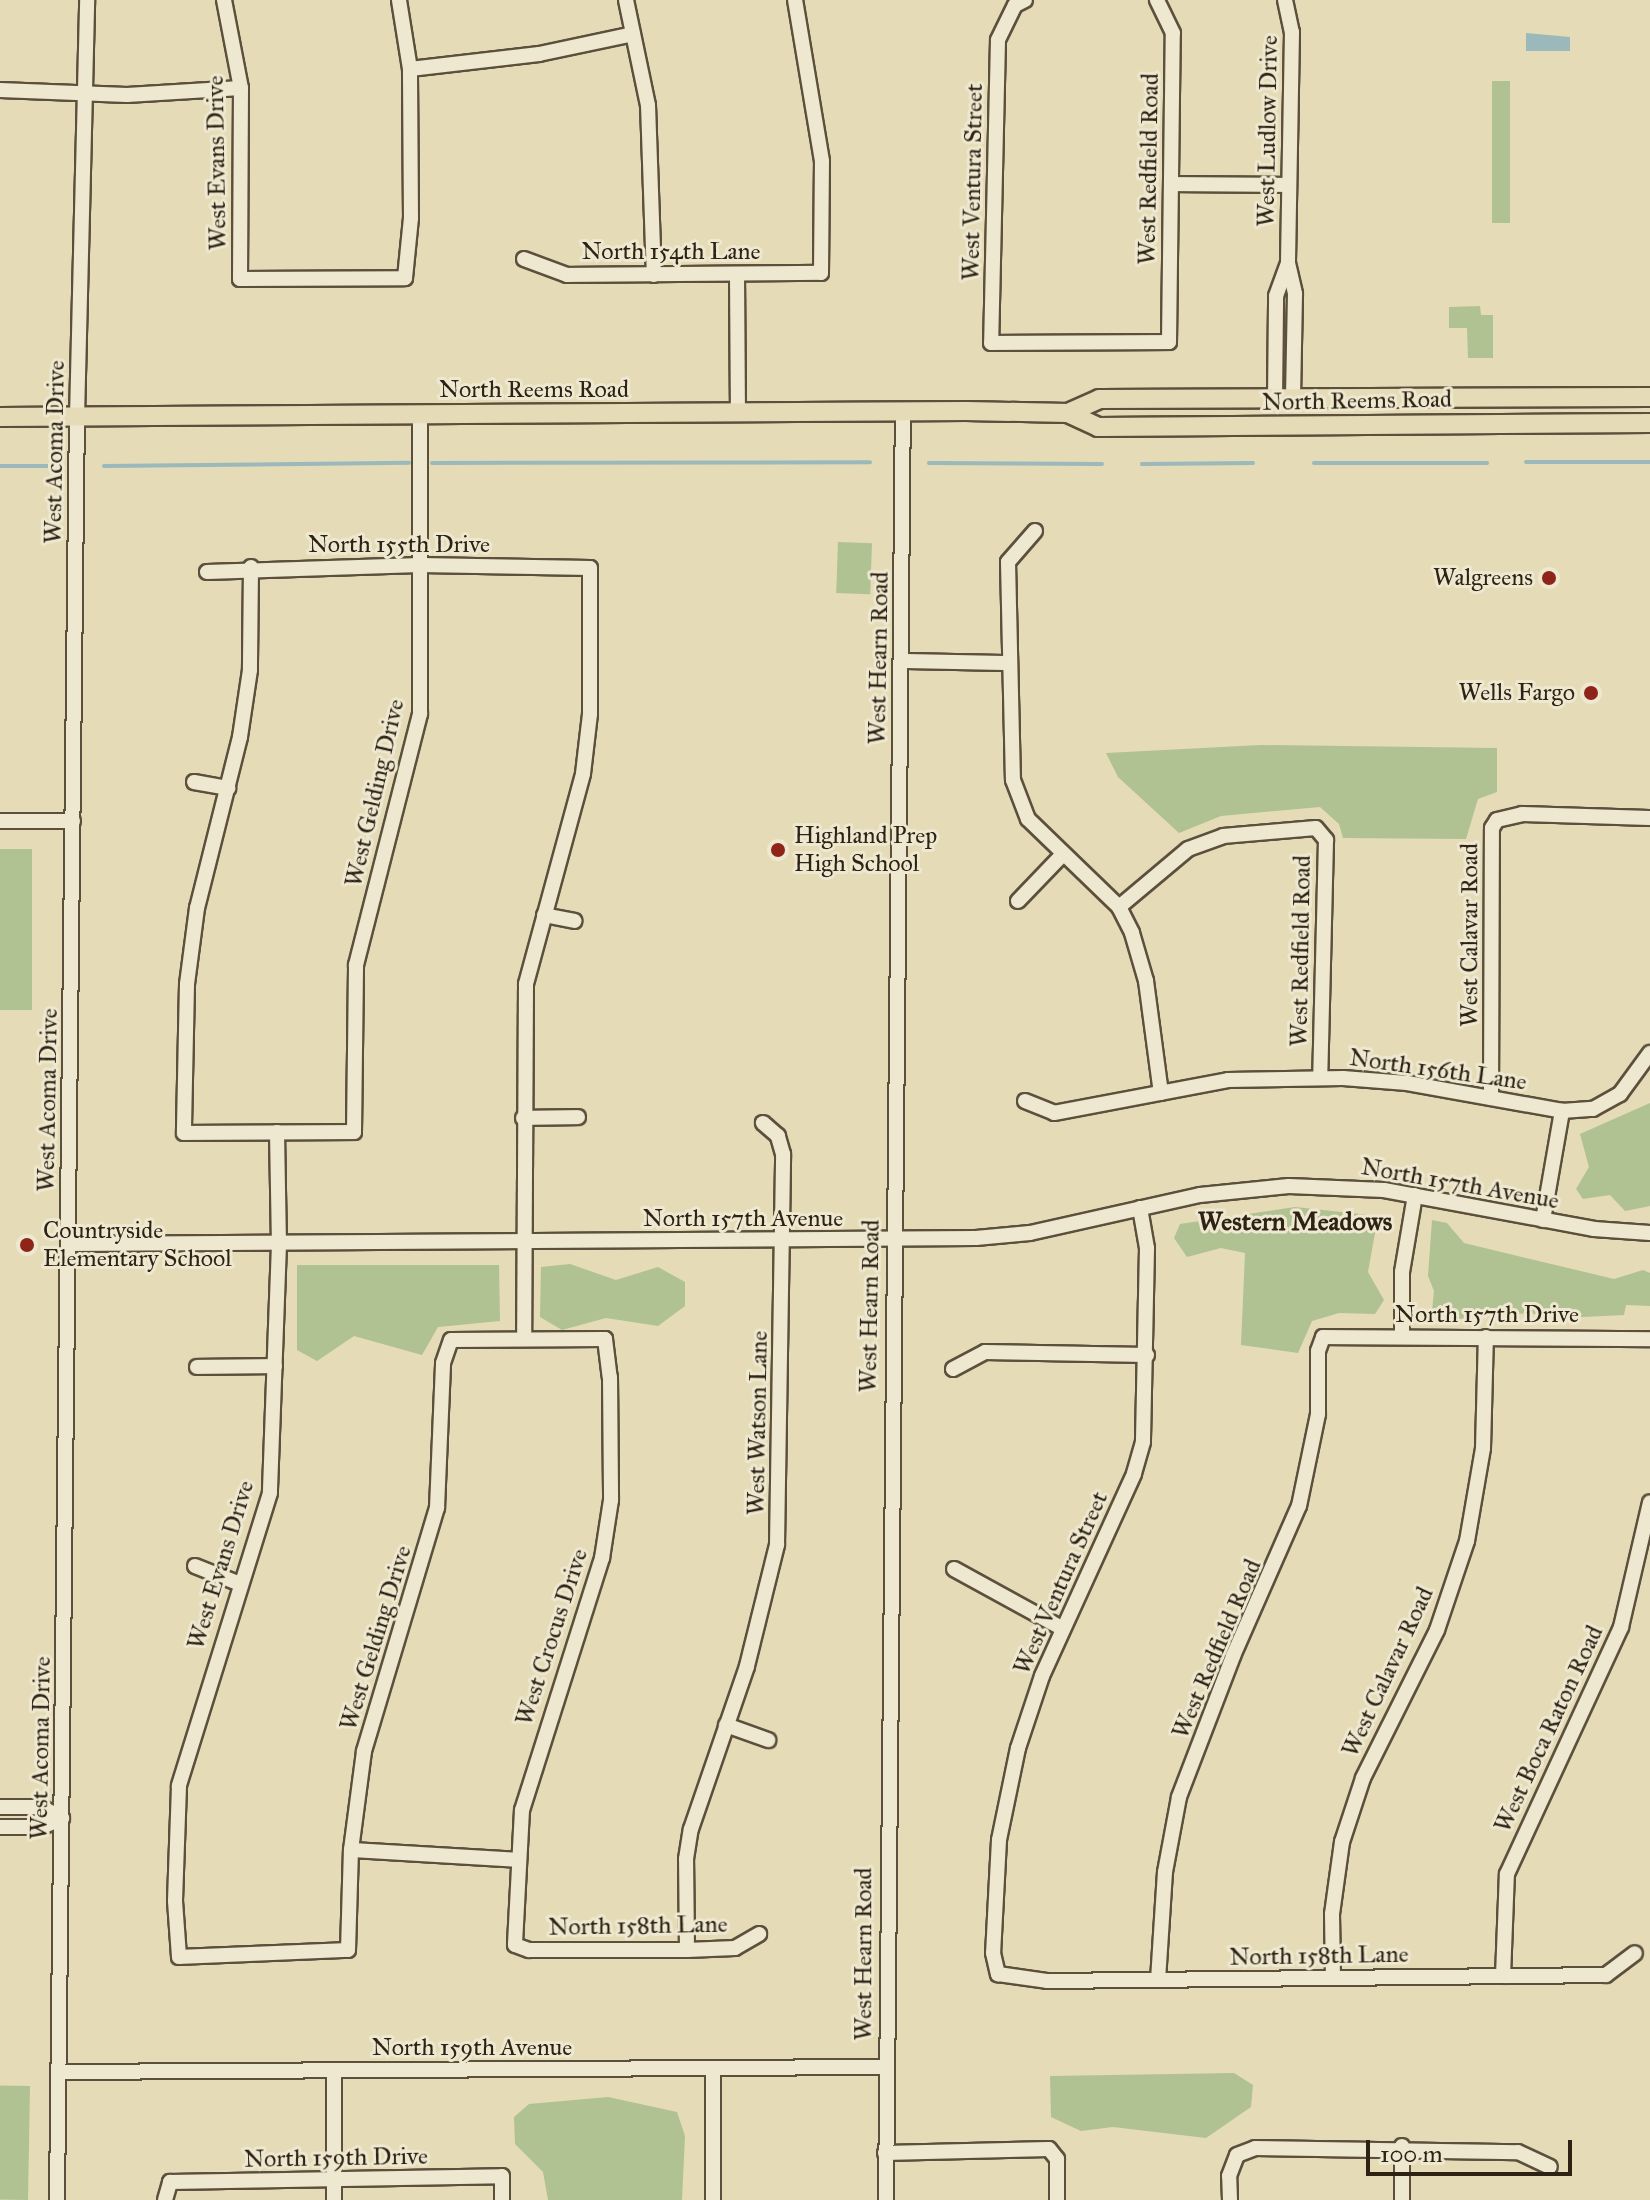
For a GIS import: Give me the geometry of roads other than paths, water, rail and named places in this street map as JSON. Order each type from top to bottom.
[{"type":"main road","name":"North Reems Road","points":[[0,417],[1068,413],[1099,399],[1650,397]]},
{"type":"main road","name":"North Reems Road","points":[[1068,413],[1098,427],[1650,423]]},
{"type":"street","name":"West Acoma Drive","points":[[57,2200],[77,417],[87,0]]},
{"type":"street","name":"West Evans Drive","points":[[224,0],[241,88],[240,279],[405,278],[411,218],[410,69]]},
{"type":"street","points":[[399,0],[410,69],[539,54],[633,34]]},
{"type":"street","points":[[626,0],[648,105],[654,275]]},
{"type":"street","name":"North 154th Lane","points":[[524,259],[567,275],[821,273],[822,161],[795,0]]},
{"type":"street","name":"West Ventura Street","points":[[1025,0],[1015,5],[998,40],[991,343],[1169,342]]},
{"type":"street","name":"West Redfield Road","points":[[1157,0],[1173,33],[1169,342]]},
{"type":"street","name":"West Ludlow Drive","points":[[1284,400],[1295,294],[1288,263],[1292,32],[1285,0]]},
{"type":"street","points":[[0,90],[85,95],[241,88]]},
{"type":"street","points":[[1172,184],[1289,185]]},
{"type":"street","points":[[737,275],[738,413]]},
{"type":"street","name":"West Hearn Road","points":[[886,2200],[903,412]]},
{"type":"street","name":"West Gelding Drive","points":[[277,1132],[354,1132],[356,965],[420,714],[420,415]]},
{"type":"street","points":[[1035,531],[1008,562],[1009,739],[1019,802],[1040,834],[1119,907],[1146,981],[1161,1093]]},
{"type":"street","name":"North 155th Drive","points":[[207,572],[251,567],[420,565],[590,568],[590,714],[583,774],[544,915]]},
{"type":"street","points":[[251,567],[250,670],[228,788],[197,908],[187,984],[184,1133],[277,1132]]},
{"type":"street","points":[[901,661],[1009,663]]},
{"type":"street","points":[[194,782],[228,788]]},
{"type":"street","name":"West Calavar Road","points":[[1491,1098],[1492,828],[1497,820],[1522,814],[1650,818]]},
{"type":"street","points":[[0,821],[73,821]]},
{"type":"street","name":"West Redfield Road","points":[[1119,907],[1188,849],[1223,836],[1316,828],[1326,840],[1320,1078]]},
{"type":"street","points":[[1018,901],[1063,854]]},
{"type":"street","points":[[524,1338],[522,1243],[526,984],[544,915],[574,921]]},
{"type":"street","points":[[1543,1220],[1562,1111],[1593,1109],[1620,1094],[1650,1053]]},
{"type":"street","name":"North 156th Lane","points":[[1025,1101],[1054,1113],[1228,1080],[1320,1078],[1407,1083],[1562,1111]]},
{"type":"street","points":[[523,1118],[578,1117]]},
{"type":"street","name":"West Watson Lane","points":[[687,1950],[688,1844],[726,1725],[777,1545],[783,1154],[778,1136],[763,1123]]},
{"type":"street","name":"West Evans Drive","points":[[277,1132],[279,1244],[270,1493],[179,1786],[175,1901],[179,1957],[348,1950]]},
{"type":"street","name":"North 157th Avenue","points":[[68,1244],[893,1240],[1030,1233],[1140,1208],[1289,1186],[1415,1195],[1543,1220],[1650,1233]]},
{"type":"street","points":[[1402,1337],[1402,1272],[1415,1195]]},
{"type":"street","name":"West Ventura Street","points":[[998,1974],[993,1953],[999,1840],[1018,1748],[1063,1629],[1134,1474],[1143,1442],[1147,1248],[1140,1208]]},
{"type":"street","name":"West Redfield Road","points":[[1158,1980],[1165,1872],[1179,1797],[1233,1656],[1299,1506],[1318,1414],[1318,1351],[1323,1337]]},
{"type":"street","name":"North 157th Drive","points":[[1323,1337],[1650,1339]]},
{"type":"street","name":"West Calavar Road","points":[[1333,1978],[1332,1914],[1342,1842],[1363,1778],[1437,1630],[1467,1541],[1483,1448],[1486,1337]]},
{"type":"street","name":"West Gelding Drive","points":[[348,1950],[351,1850],[364,1751],[437,1508],[443,1363],[451,1340],[524,1338]]},
{"type":"street","name":"West Crocus Drive","points":[[515,1945],[522,1810],[602,1558],[611,1500],[605,1339],[524,1338]]},
{"type":"street","points":[[953,1369],[985,1352],[1147,1355]]},
{"type":"street","points":[[197,1367],[275,1366]]},
{"type":"street","name":"West Boca Raton Road","points":[[1503,1976],[1507,1874],[1621,1627],[1650,1502]]},
{"type":"street","points":[[195,1566],[240,1584]]},
{"type":"street","points":[[954,1569],[1063,1629]]},
{"type":"street","points":[[726,1725],[768,1740]]},
{"type":"street","points":[[0,1807],[41,1807],[62,1818]]},
{"type":"street","points":[[0,1827],[42,1827],[62,1818]]},
{"type":"street","points":[[351,1850],[518,1860]]},
{"type":"street","name":"North 158th Lane","points":[[515,1945],[529,1950],[735,1948],[759,1934]]},
{"type":"street","name":"North 158th Lane","points":[[998,1974],[1047,1981],[1606,1975],[1635,1953]]},
{"type":"street","name":"North 159th Avenue","points":[[60,2072],[885,2067]]},
{"type":"street","points":[[713,2068],[713,2200]]},
{"type":"street","points":[[334,2070],[334,2200]]},
{"type":"street","points":[[1402,2146],[1402,2200]]},
{"type":"street","points":[[1230,2200],[1229,2176],[1237,2155],[1255,2148],[1402,2146],[1518,2152],[1550,2167]]},
{"type":"street","points":[[885,2153],[1049,2149],[1057,2159],[1057,2200]]},
{"type":"street","name":"North 159th Drive","points":[[165,2200],[170,2182],[502,2176],[502,2200]]},
{"type":"water","points":[[1526,33],[1570,37],[1570,51],[1526,51]]},
{"type":"waterway","points":[[432,463],[870,462]]},
{"type":"waterway","points":[[1526,462],[1650,462]]},
{"type":"waterway","points":[[104,466],[409,463]]},
{"type":"waterway","points":[[929,463],[1102,464]]},
{"type":"waterway","points":[[1142,464],[1253,463]]},
{"type":"waterway","points":[[1314,463],[1487,463]]},
{"type":"waterway","points":[[0,466],[52,466]]},
{"type":"place","name":"Walgreens","points":[[1549,578]]},
{"type":"place","name":"Wells Fargo","points":[[1591,693]]},
{"type":"place","name":"Highland Prep High School","points":[[778,850]]},
{"type":"place","name":"Countryside Elementary School","points":[[27,1245]]},
{"type":"district","name":"Western Meadows","points":[[1295,1222]]}]
